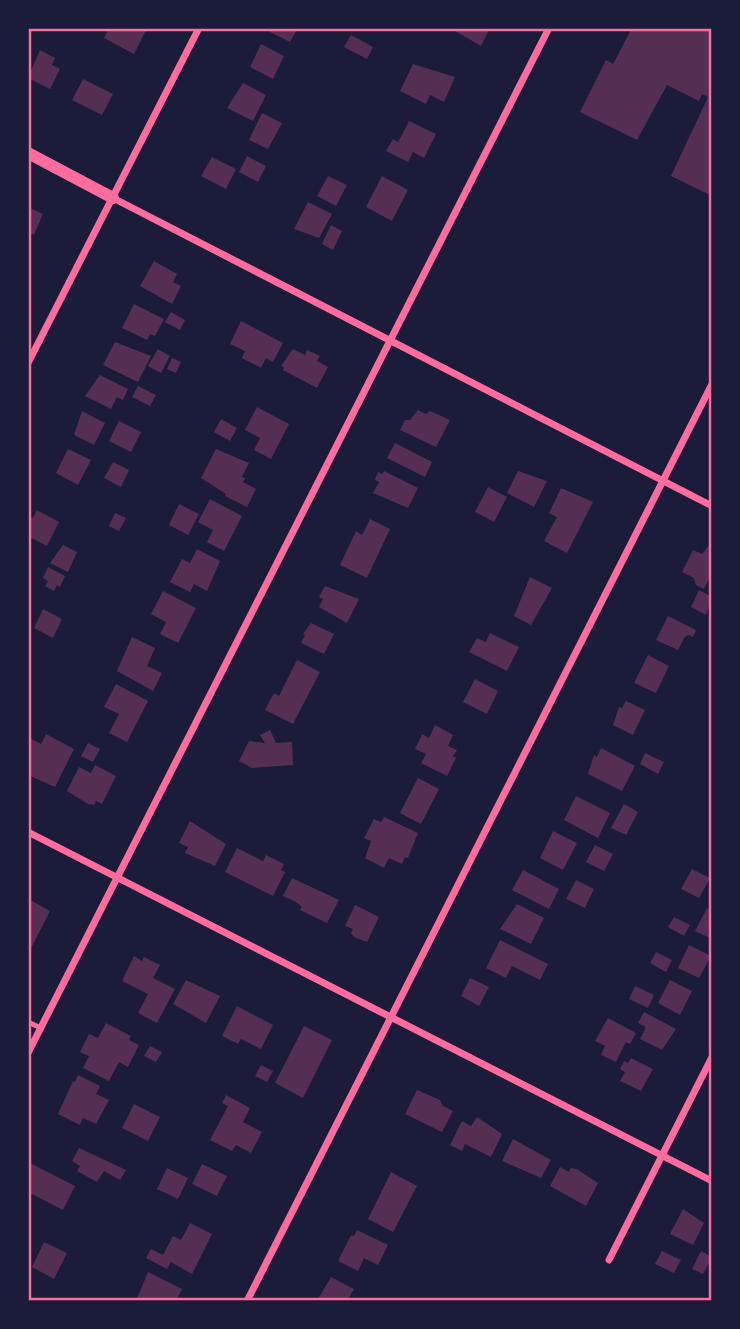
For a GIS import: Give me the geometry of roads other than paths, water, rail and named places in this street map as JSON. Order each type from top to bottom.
[{"type":"street","points":[[28,363],[200,28]]},
{"type":"street","points":[[28,1053],[549,28]]},
{"type":"street","points":[[28,153],[712,506]]},
{"type":"street","points":[[247,1301],[712,384]]},
{"type":"street","points":[[28,832],[712,1181]]},
{"type":"street","points":[[609,1260],[712,1057]]},
{"type":"lane","points":[[28,1022],[41,1028]]}]
